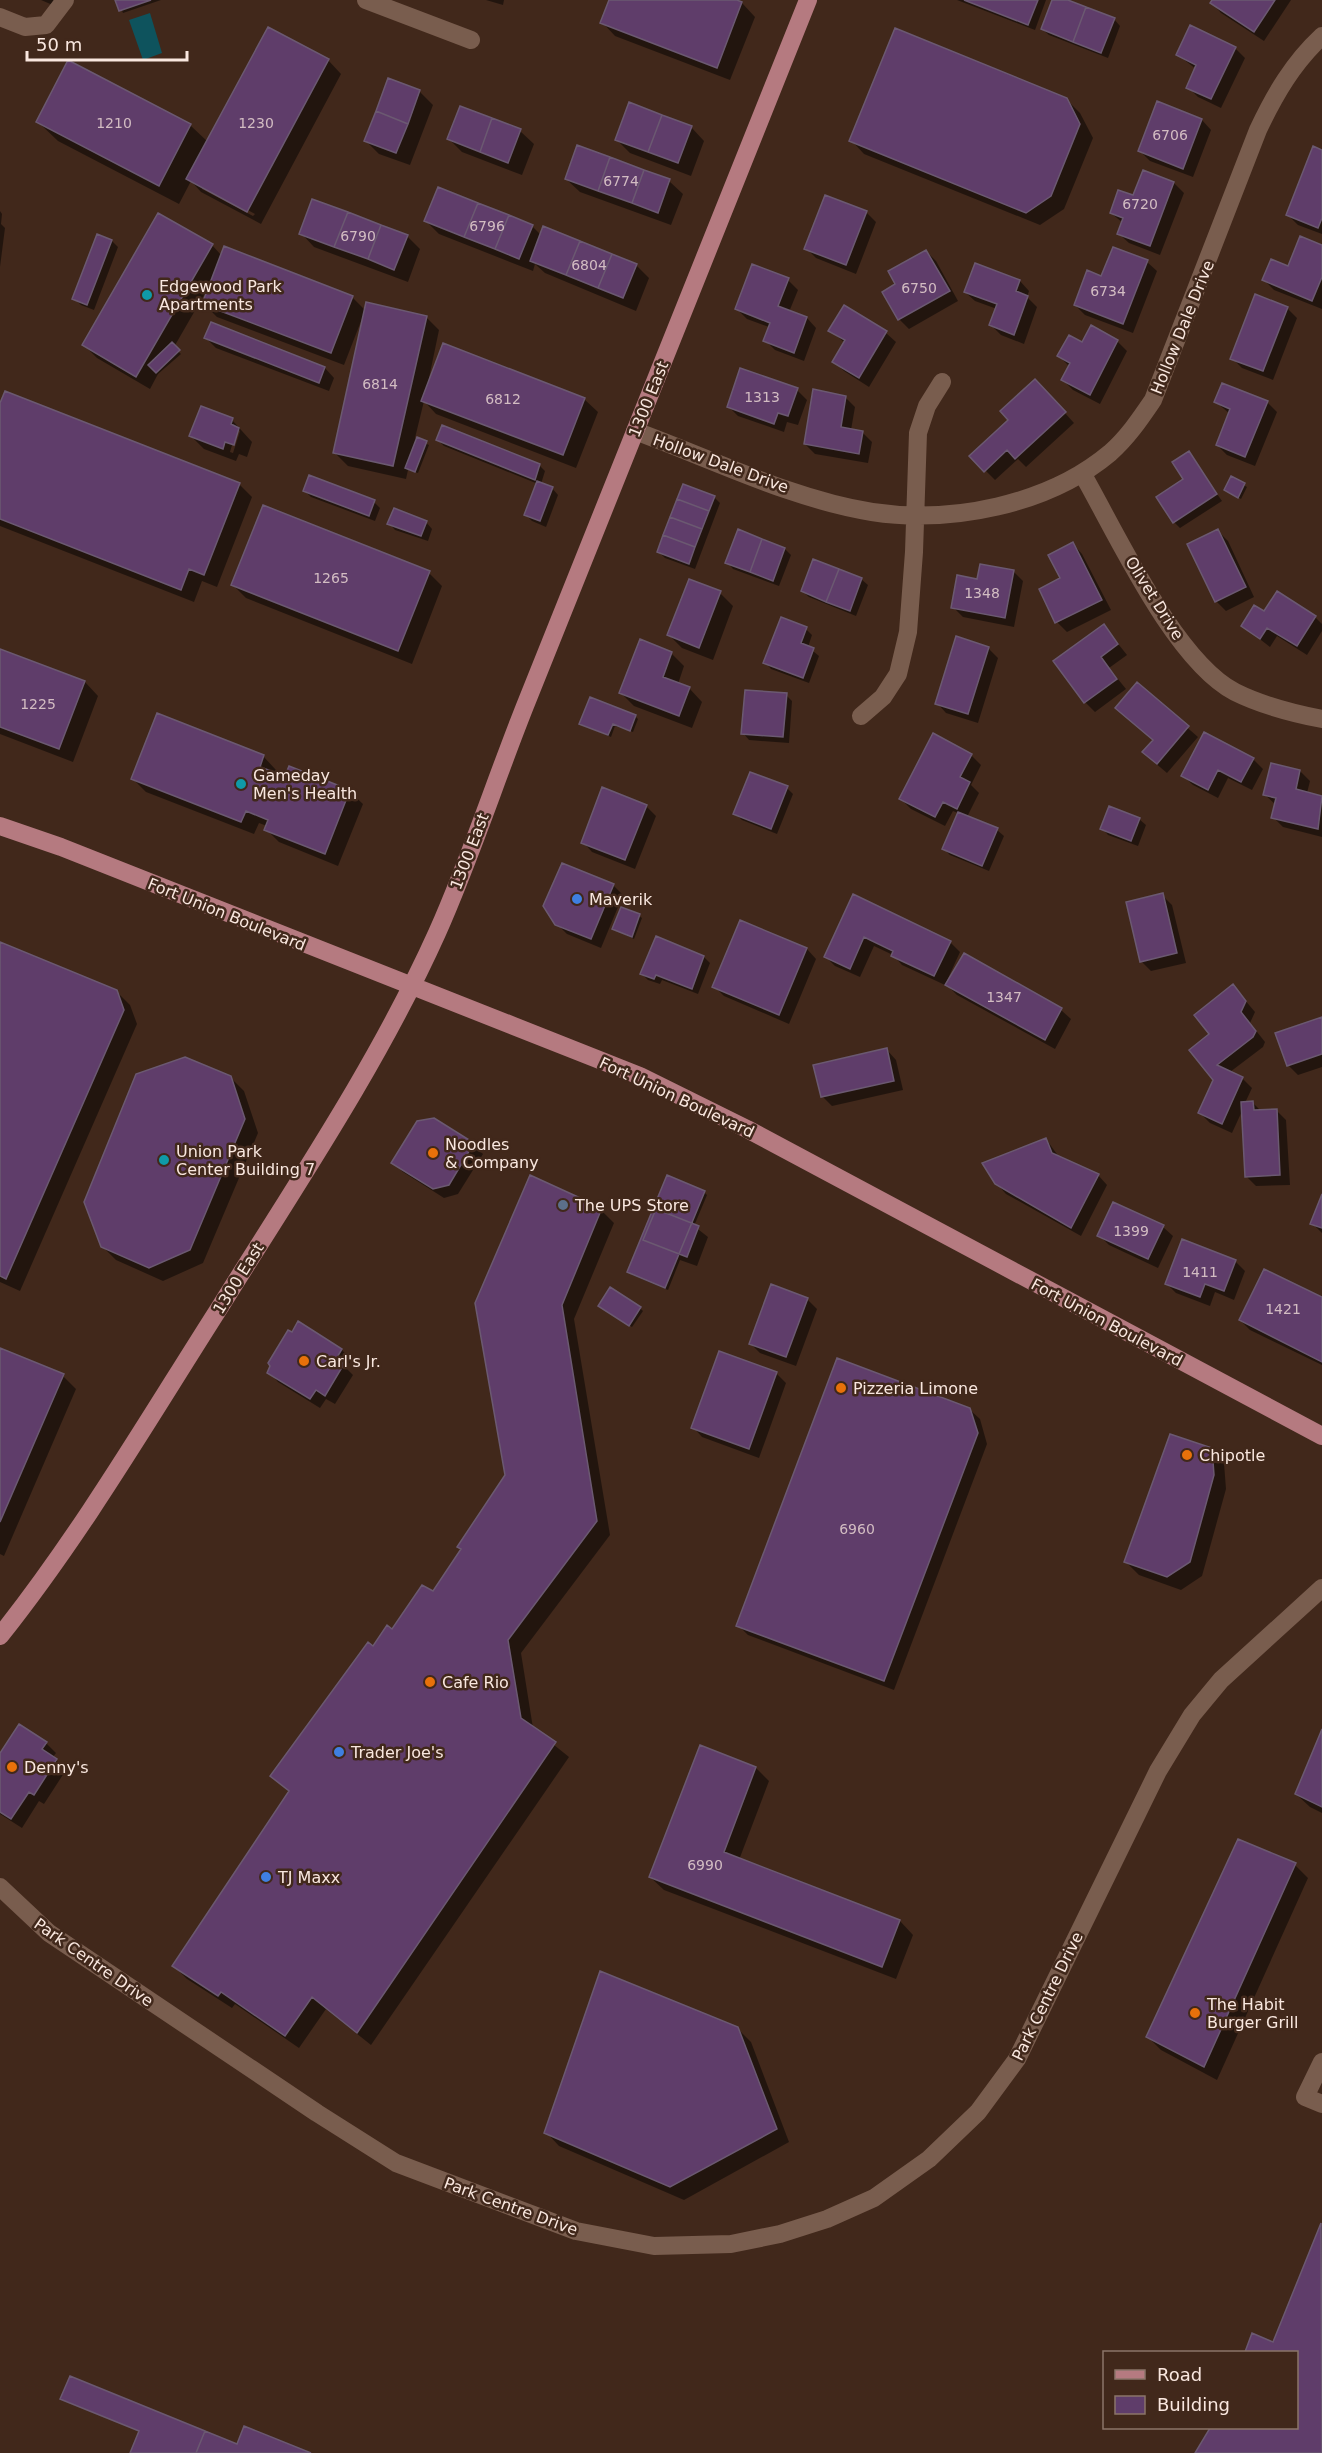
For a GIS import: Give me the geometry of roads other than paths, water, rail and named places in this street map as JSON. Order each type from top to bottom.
[{"type":"main road","name":"1300 East","points":[[0,1636],[59,1559],[313,1158],[382,1043],[438,932],[505,755],[808,0]]},
{"type":"main road","name":"Fort Union Boulevard","points":[[0,826],[61,847],[545,1037],[694,1102],[1322,1436]]},
{"type":"street","points":[[0,17],[25,27],[46,25],[65,0]]},
{"type":"street","points":[[366,0],[471,40]]},
{"type":"street","name":"Hollow Dale Drive","points":[[635,431],[830,502],[872,512],[916,515],[988,508],[1027,497],[1082,474],[1131,432],[1153,400],[1258,130],[1278,88],[1305,52],[1322,36]]},
{"type":"street","points":[[861,716],[883,698],[898,674],[912,603],[918,434],[927,406],[942,382]]},
{"type":"street","name":"Olivet Drive","points":[[1082,474],[1165,620],[1195,660],[1233,691],[1279,711],[1322,719]]},
{"type":"street","name":"Park Centre Drive","points":[[0,1887],[48,1933],[307,2107],[396,2163],[576,2231],[654,2246],[731,2244],[780,2234],[827,2219],[874,2198],[929,2159],[978,2112],[1017,2060],[1158,1771],[1192,1715],[1221,1680],[1322,1587]]},
{"type":"street","points":[[1322,2062],[1305,2097],[1322,2104]]},
{"type":"water","points":[[150,13],[162,53],[143,60],[129,20]]},
{"type":"place","name":"Edgewood Park Apartments","points":[[147,295]]},
{"type":"place","name":"Gameday Men's Health","points":[[241,784]]},
{"type":"place","name":"Maverik","points":[[577,899]]},
{"type":"place","name":"Noodles & Company","points":[[433,1153]]},
{"type":"place","name":"Union Park Center Building 7","points":[[164,1160]]},
{"type":"place","name":"The UPS Store","points":[[563,1205]]},
{"type":"place","name":"Carl's Jr.","points":[[304,1361]]},
{"type":"place","name":"Pizzeria Limone","points":[[841,1388]]},
{"type":"place","name":"Chipotle","points":[[1187,1455]]},
{"type":"place","name":"Cafe Rio","points":[[430,1682]]},
{"type":"place","name":"Trader Joe's","points":[[339,1752]]},
{"type":"place","name":"Denny's","points":[[12,1767]]},
{"type":"place","name":"TJ Maxx","points":[[266,1877]]},
{"type":"place","name":"The Habit Burger Grill","points":[[1195,2013]]}]
